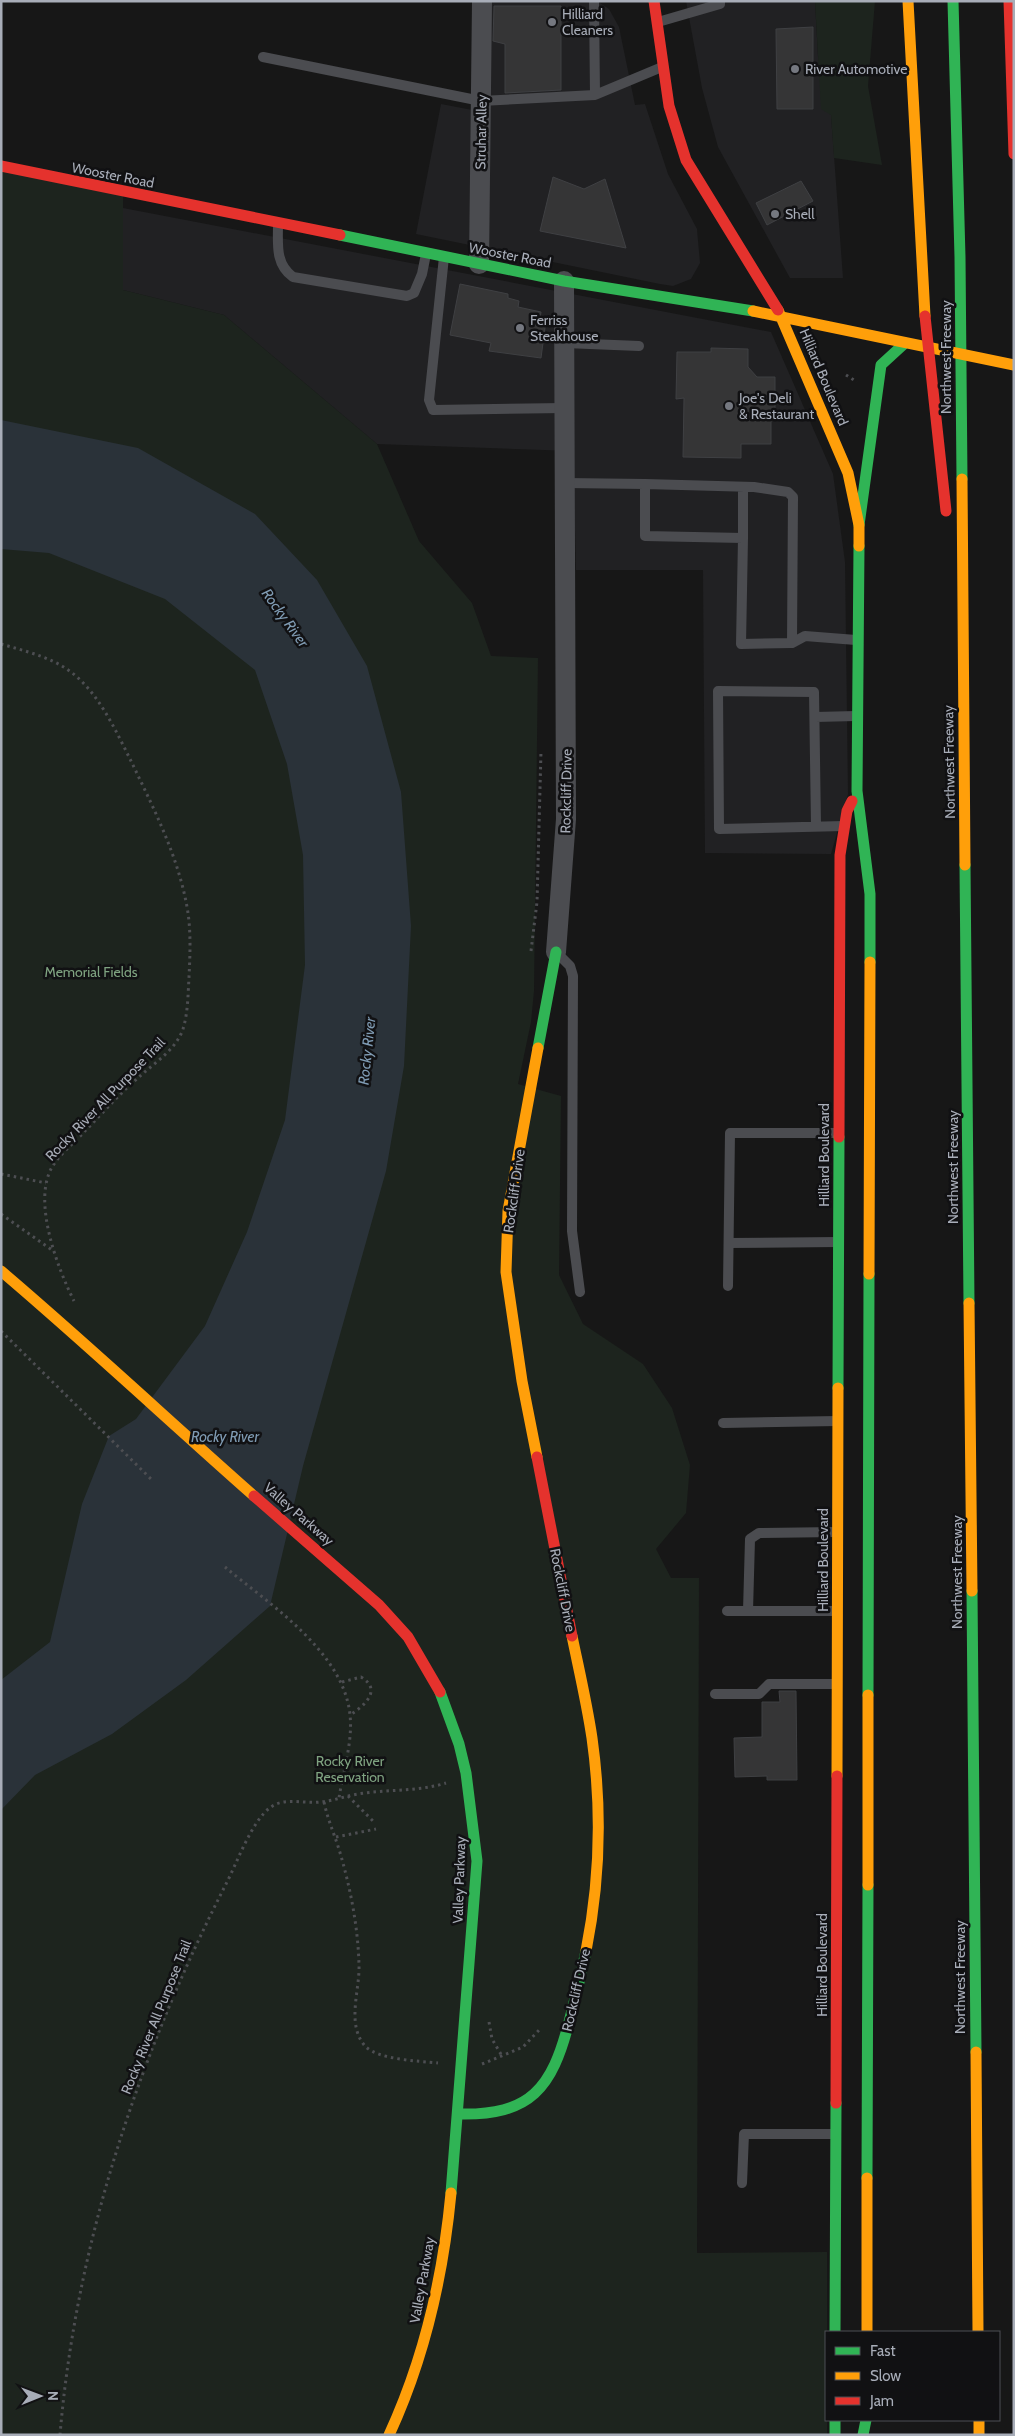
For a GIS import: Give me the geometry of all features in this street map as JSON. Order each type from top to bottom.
[{"type":"main road","name":"Hilliard Boulevard","points":[[654,1],[669,106],[686,160],[782,316],[848,473],[859,525],[856,640],[856,791],[870,894],[867,1903],[869,2203],[867,2331]]},
{"type":"main road","points":[[908,1],[923,301],[947,520]]},
{"type":"main road","name":"Northwest Freeway","points":[[954,1],[960,257],[978,2331]]},
{"type":"main road","points":[[1009,1],[1014,154]]},
{"type":"main road","name":"Wooster Road","points":[[1,166],[564,281],[782,316],[1014,365]]},
{"type":"main road","points":[[859,525],[881,365],[906,343]]},
{"type":"main road","points":[[951,549],[962,649]]},
{"type":"main road","name":"Hilliard Boulevard","points":[[836,2331],[840,855],[847,811],[856,791]]},
{"type":"main road","name":"Rockcliff Drive","points":[[458,2114],[476,2115],[504,2111],[526,2100],[546,2082],[564,2042],[580,1976],[590,1924],[598,1859],[596,1787],[592,1738],[522,1381],[506,1272],[508,1211],[556,952]]},
{"type":"main road","name":"Valley Parkway","points":[[1,1270],[90,1348],[168,1421],[379,1605],[408,1637],[436,1682],[456,1733],[468,1775],[475,1821],[477,1861],[458,2114],[448,2217],[438,2285],[426,2337],[403,2404],[389,2435]]},
{"type":"main road","points":[[835,2421],[835,2435]]},
{"type":"main road","points":[[864,2435],[866,2421]]},
{"type":"main road","points":[[978,2421],[979,2435]]},
{"type":"street","name":"Struhar Alley","points":[[479,264],[482,1]]},
{"type":"street","name":"Rockcliff Drive","points":[[556,952],[566,819],[564,281]]},
{"type":"lane","points":[[594,1],[595,95]]},
{"type":"lane","points":[[657,22],[731,1]]},
{"type":"lane","points":[[263,58],[481,102],[595,95],[664,66]]},
{"type":"lane","points":[[278,223],[278,255],[284,271],[293,278],[407,296],[414,293],[422,274],[426,253]]},
{"type":"lane","points":[[444,256],[429,400],[433,410],[565,408]]},
{"type":"lane","points":[[565,343],[639,346]]},
{"type":"lane","points":[[566,484],[743,487],[788,492],[793,497],[792,643]]},
{"type":"lane","points":[[645,484],[645,536],[744,538]]},
{"type":"lane","points":[[743,487],[744,538],[741,644],[792,643],[804,636],[856,640]]},
{"type":"lane","points":[[816,826],[814,692],[718,691],[719,829],[845,826]]},
{"type":"lane","points":[[815,717],[856,716]]},
{"type":"lane","points":[[556,952],[570,966],[573,976],[572,1230],[580,1292]]},
{"type":"lane","points":[[728,1286],[730,1133],[840,1133]]},
{"type":"lane","points":[[729,1243],[839,1242]]},
{"type":"lane","points":[[723,1423],[839,1421]]},
{"type":"lane","points":[[748,1611],[750,1539],[759,1533],[838,1532]]},
{"type":"lane","points":[[727,1611],[838,1611]]},
{"type":"lane","points":[[715,1694],[759,1694],[769,1684],[838,1684]]},
{"type":"lane","points":[[742,2183],[744,2134],[836,2134]]},
{"type":"path","name":"Rocky River All Purpose Trail","points":[[1,644],[59,663],[78,678],[100,705],[123,745],[154,808],[176,864],[188,913],[190,948],[188,996],[183,1029],[172,1048],[136,1079],[66,1151],[52,1167],[46,1183],[47,1221],[52,1250],[62,1276],[78,1308]]},
{"type":"path","points":[[1,1174],[46,1183]]},
{"type":"path","points":[[1,1214],[52,1250]]},
{"type":"path","points":[[1,1331],[152,1479]]},
{"type":"path","points":[[225,1567],[290,1620],[316,1646],[342,1682],[350,1715],[348,1746],[339,1798]]},
{"type":"path","points":[[342,1682],[360,1677],[366,1680],[370,1689],[369,1700],[364,1706],[350,1715]]},
{"type":"path","name":"Rocky River All Purpose Trail","points":[[60,2435],[69,2347],[93,2233],[135,2098],[172,2002],[214,1908],[257,1823],[269,1808],[280,1802],[324,1802],[347,1796],[429,1788],[447,1782]]},
{"type":"path","points":[[347,1796],[373,1821]]},
{"type":"path","points":[[324,1802],[347,1879],[358,1947],[360,1970],[355,2008],[359,2035],[365,2046],[374,2053],[396,2058],[444,2064]]},
{"type":"path","points":[[336,1837],[376,1829]]},
{"type":"shaded area","points":[[491,1],[597,1],[609,9],[619,27],[635,105],[645,104],[668,174],[697,229],[700,263],[691,279],[673,286],[660,284],[416,234],[441,104],[488,113]]},
{"type":"shaded area","points":[[686,1],[815,1],[818,57],[831,115],[843,278],[790,278],[718,147],[702,88]]},
{"type":"shaded area","points":[[123,208],[771,332],[833,474],[845,562],[848,794],[831,854],[705,853],[703,570],[576,570],[573,451],[377,444],[224,315],[123,290]]},
{"type":"green space","points":[[815,1],[875,1],[868,86],[882,165],[834,158],[831,115],[821,109]]},
{"type":"green space","name":"Rocky River Reservation","points":[[1,169],[123,194],[123,290],[224,315],[377,444],[419,541],[472,603],[491,656],[538,658],[534,991],[531,1022],[518,1084],[561,1096],[559,1275],[583,1324],[643,1364],[672,1408],[690,1465],[686,1513],[656,1549],[671,1578],[699,1578],[697,2253],[827,2252],[825,2421],[827,2421],[827,2435],[1,2435]]},
{"type":"water","name":"Rocky River","points":[[1,420],[138,448],[255,514],[317,580],[367,666],[401,792],[411,926],[404,1066],[386,1171],[303,1466],[270,1606],[186,1680],[112,1734],[35,1775],[1,1810],[1,1680],[50,1642],[82,1504],[109,1436],[136,1419],[205,1326],[247,1232],[285,1120],[305,965],[303,855],[287,764],[255,670],[165,599],[49,553],[1,549]]},
{"type":"building","points":[[494,6],[561,6],[561,90],[505,93],[505,44],[493,41]]},
{"type":"building","name":"River Automotive","points":[[813,27],[813,109],[777,109],[776,29]]},
{"type":"building","points":[[553,177],[584,189],[605,179],[626,248],[540,231]]},
{"type":"building","name":"Shell","points":[[801,181],[813,201],[767,225],[756,203]]},
{"type":"building","points":[[460,284],[508,294],[508,298],[519,301],[518,307],[541,312],[540,319],[546,320],[541,358],[489,351],[491,343],[450,335]]},
{"type":"building","name":"Joe's Deli & Restaurant","points":[[711,348],[748,349],[748,367],[757,377],[775,377],[775,413],[771,414],[771,444],[741,444],[741,458],[683,457],[684,398],[676,399],[677,352],[711,352]]},
{"type":"building","points":[[779,1691],[796,1691],[797,1780],[767,1780],[767,1776],[735,1777],[734,1738],[762,1737],[762,1702],[780,1702]]},
{"type":"traffic: fast","points":[[953,1],[960,257],[962,479]]},
{"type":"traffic: fast","points":[[340,235],[564,281],[753,311]]},
{"type":"traffic: fast","points":[[859,525],[881,365],[905,343]]},
{"type":"traffic: fast","points":[[859,546],[857,791],[870,894],[870,962]]},
{"type":"traffic: fast","points":[[965,865],[969,1303]]},
{"type":"traffic: fast","points":[[538,1048],[556,952]]},
{"type":"traffic: fast","points":[[838,1388],[839,1137]]},
{"type":"traffic: fast","points":[[868,1695],[869,1274]]},
{"type":"traffic: fast","points":[[972,1591],[976,2052]]},
{"type":"traffic: fast","points":[[440,1692],[459,1744],[466,1773],[477,1861],[451,2193]]},
{"type":"traffic: fast","points":[[867,2178],[868,1885]]},
{"type":"traffic: fast","points":[[458,2114],[504,2110],[521,2103],[534,2094],[546,2081],[562,2045],[586,1951]]},
{"type":"traffic: fast","points":[[835,2331],[836,2103]]},
{"type":"traffic: fast","points":[[835,2421],[835,2435]]},
{"type":"traffic: fast","points":[[863,2435],[866,2421]]},
{"type":"traffic: slow","points":[[908,1],[925,316]]},
{"type":"traffic: slow","points":[[778,310],[848,473],[859,525],[859,546]]},
{"type":"traffic: slow","points":[[753,311],[1014,365]]},
{"type":"traffic: slow","points":[[962,479],[965,865]]},
{"type":"traffic: slow","points":[[869,1274],[870,962]]},
{"type":"traffic: slow","points":[[537,1457],[522,1381],[506,1272],[508,1211],[538,1048]]},
{"type":"traffic: slow","points":[[1,1271],[254,1496]]},
{"type":"traffic: slow","points":[[969,1303],[972,1591]]},
{"type":"traffic: slow","points":[[837,1776],[838,1388]]},
{"type":"traffic: slow","points":[[572,1636],[590,1725],[597,1791],[597,1872],[586,1951]]},
{"type":"traffic: slow","points":[[868,1695],[868,1885]]},
{"type":"traffic: slow","points":[[976,2052],[978,2331]]},
{"type":"traffic: slow","points":[[867,2178],[867,2331]]},
{"type":"traffic: slow","points":[[389,2435],[413,2376],[430,2317],[443,2256],[451,2193]]},
{"type":"traffic: slow","points":[[979,2421],[979,2435]]},
{"type":"traffic: jam","points":[[654,1],[669,106],[686,160],[778,310]]},
{"type":"traffic: jam","points":[[1009,1],[1014,154]]},
{"type":"traffic: jam","points":[[1,166],[340,235]]},
{"type":"traffic: jam","points":[[925,316],[946,511]]},
{"type":"traffic: jam","points":[[839,1137],[840,855],[847,811],[852,801]]},
{"type":"traffic: jam","points":[[537,1457],[572,1636]]},
{"type":"traffic: jam","points":[[254,1496],[379,1605],[408,1637],[440,1692]]},
{"type":"traffic: jam","points":[[836,2103],[837,1776]]},
{"type":"place","name":"Hilliard Cleaners","points":[[552,22]]},
{"type":"place","name":"River Automotive","points":[[795,69]]},
{"type":"place","name":"Shell","points":[[775,214]]},
{"type":"place","name":"Ferriss Steakhouse","points":[[520,328]]},
{"type":"place","name":"Joe's Deli & Restaurant","points":[[729,406]]},
{"type":"park label","name":"Memorial Fields","points":[[91,972]]}]
